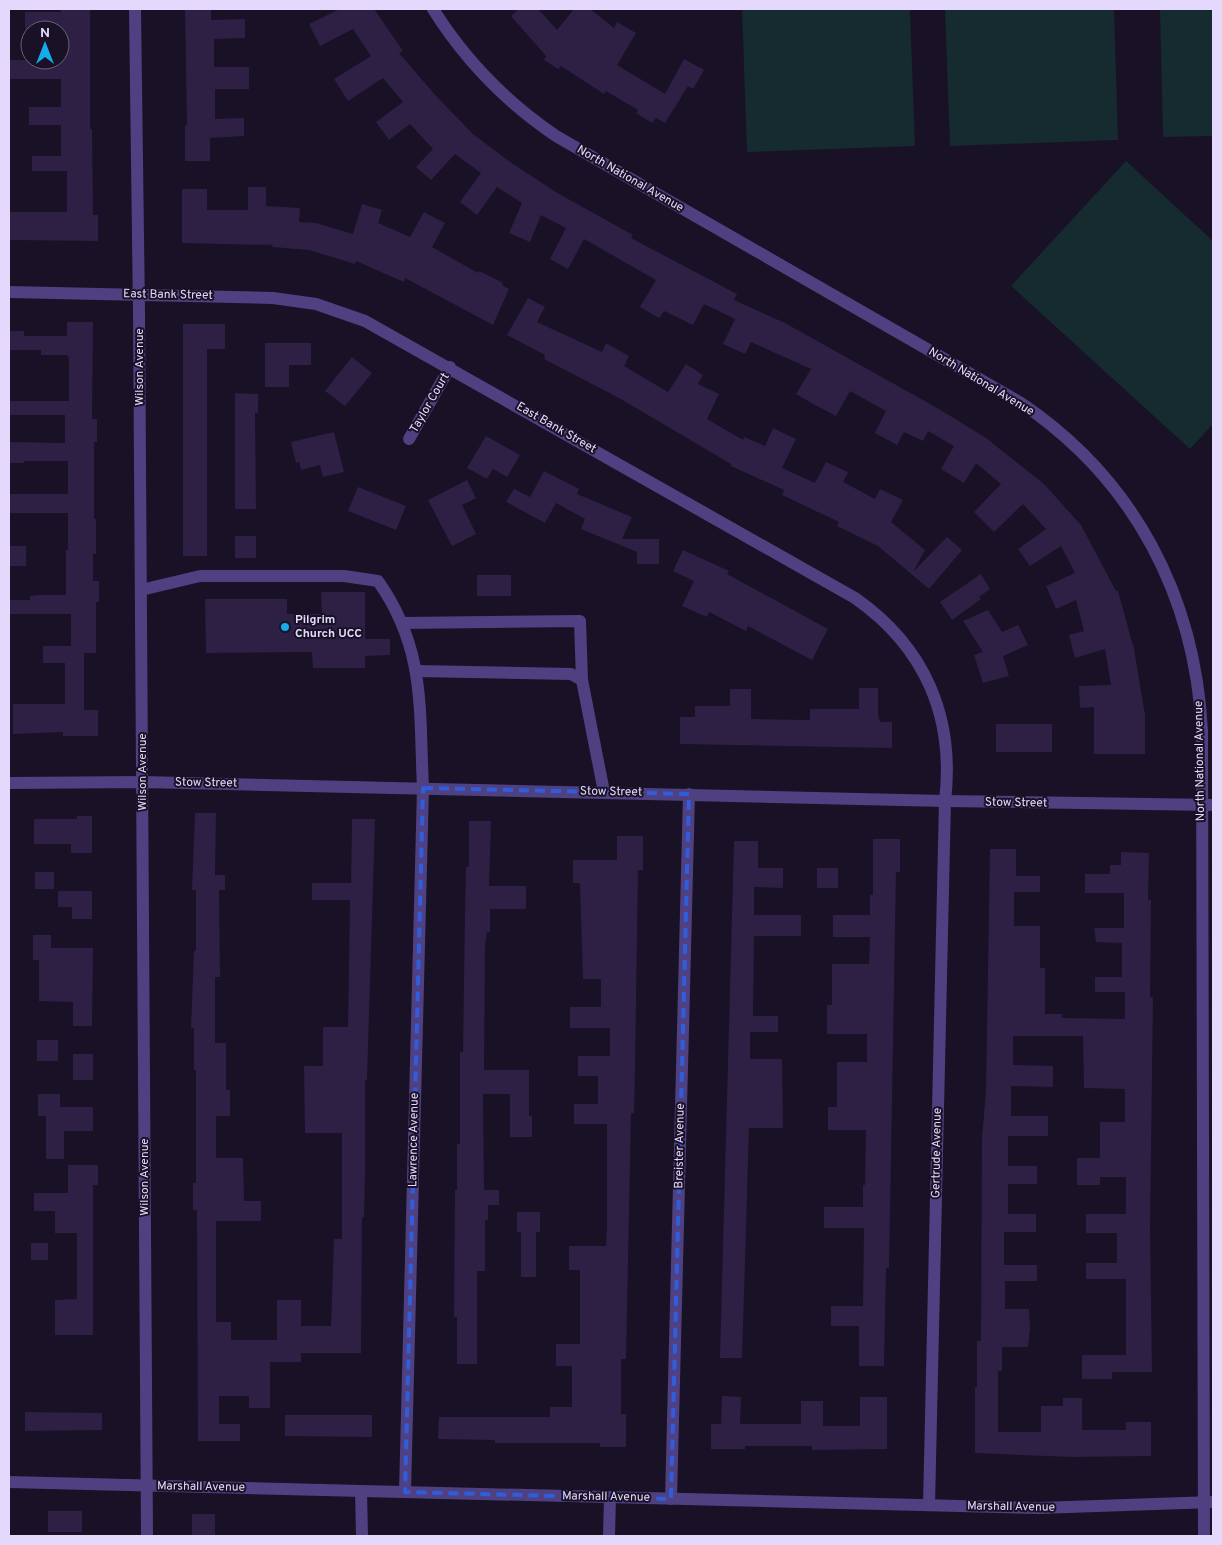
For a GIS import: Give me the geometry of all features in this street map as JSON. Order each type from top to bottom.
[{"type":"street","name":"Wilson Avenue","points":[[135,9],[143,782],[147,1536]]},
{"type":"street","name":"North National Avenue","points":[[432,9],[481,73],[516,107],[550,132],[1021,403],[1057,430],[1083,453],[1115,490],[1144,530],[1169,580],[1182,613],[1194,661],[1200,703],[1207,805],[1208,1502],[1204,1536]]},
{"type":"street","name":"East Bank Street","points":[[9,292],[263,298],[316,304],[365,320],[855,598],[877,615],[898,635],[915,658],[937,702],[947,751],[945,802]]},
{"type":"street","name":"Taylor Court","points":[[409,439],[450,367]]},
{"type":"street","name":"Lawrence Avenue","points":[[141,590],[200,576],[344,576],[378,581],[402,623],[412,647],[416,671],[423,788],[406,1492]]},
{"type":"street","points":[[402,623],[580,621],[576,677],[604,792]]},
{"type":"street","points":[[416,671],[576,677]]},
{"type":"street","name":"Stow Street","points":[[9,783],[143,782],[689,794],[945,802],[1207,805]]},
{"type":"street","name":"Breister Avenue","points":[[671,1499],[689,794]]},
{"type":"street","name":"Gertrude Avenue","points":[[929,1505],[945,802]]},
{"type":"street","name":"Marshall Avenue","points":[[9,1482],[1039,1508],[1208,1502]]},
{"type":"street","points":[[361,1491],[362,1536]]},
{"type":"street","points":[[610,1497],[610,1536]]},
{"type":"highlighted area","points":[[423,788],[689,794],[671,1499],[405,1492]]},
{"type":"green space","points":[[742,9],[910,9],[915,146],[747,152]]},
{"type":"green space","points":[[945,9],[1114,9],[1118,140],[950,146]]},
{"type":"green space","points":[[1160,9],[1213,9],[1213,136],[1163,137]]},
{"type":"green space","points":[[1126,161],[1213,241],[1213,424],[1190,449],[1011,286]]},
{"type":"building","points":[[61,9],[90,9],[90,129],[92,129],[93,215],[98,215],[98,241],[9,240],[9,212],[67,212],[67,171],[32,171],[32,156],[61,156],[61,125],[29,125],[29,107],[61,107],[61,79],[9,79],[9,60],[20,60],[20,70],[70,70],[70,20],[25,20],[25,12],[61,12]]},
{"type":"building","points":[[185,9],[211,9],[211,20],[245,19],[245,38],[214,39],[214,67],[249,67],[249,89],[215,89],[215,119],[244,118],[244,136],[210,138],[210,161],[185,161],[185,125],[187,125]]},
{"type":"building","points":[[340,9],[374,9],[403,51],[399,53],[437,97],[473,134],[510,162],[559,194],[633,235],[631,238],[737,294],[734,300],[785,323],[939,409],[986,438],[1044,484],[1081,525],[1116,591],[1118,591],[1134,649],[1145,715],[1145,754],[1094,754],[1094,707],[1080,708],[1079,686],[1111,685],[1105,649],[1075,658],[1069,635],[1084,631],[1076,600],[1056,609],[1046,586],[1075,573],[1061,546],[1030,566],[1018,549],[1046,529],[1023,504],[994,532],[974,512],[1001,484],[976,463],[964,483],[941,469],[954,446],[928,431],[923,441],[904,432],[897,445],[875,433],[886,411],[850,391],[836,416],[815,405],[796,394],[811,369],[751,342],[745,354],[723,344],[735,319],[704,304],[693,325],[664,311],[659,318],[640,307],[656,280],[584,239],[568,269],[550,259],[566,228],[541,215],[530,242],[509,233],[522,203],[497,187],[477,215],[460,202],[481,173],[455,154],[431,180],[416,167],[433,149],[410,124],[389,140],[376,122],[403,102],[383,78],[348,101],[334,79],[371,56],[353,29],[320,46],[309,24]]},
{"type":"building","points":[[519,9],[538,9],[557,30],[574,9],[590,9],[614,28],[617,22],[636,33],[617,65],[665,94],[684,59],[704,70],[693,89],[688,86],[665,123],[656,118],[652,123],[636,113],[638,110],[606,91],[604,94],[561,66],[558,69],[544,60],[546,56],[511,16]]},
{"type":"building","points":[[248,187],[266,187],[266,206],[300,208],[299,222],[316,223],[353,234],[362,204],[382,210],[378,223],[410,237],[424,212],[445,223],[432,247],[478,273],[479,271],[503,283],[502,285],[509,289],[493,325],[405,278],[404,282],[356,261],[355,264],[309,250],[272,247],[273,245],[182,243],[182,189],[207,189],[207,210],[248,210]]},
{"type":"building","points":[[528,298],[545,307],[537,322],[602,352],[606,343],[629,356],[624,366],[668,392],[686,364],[703,375],[698,384],[719,394],[707,419],[743,440],[744,437],[765,446],[773,428],[796,439],[782,468],[815,483],[826,462],[848,472],[843,482],[875,499],[880,489],[903,500],[891,522],[925,550],[913,572],[947,537],[962,550],[929,589],[878,546],[837,526],[839,522],[782,495],[784,490],[731,466],[731,464],[619,398],[544,359],[545,355],[507,335]]},
{"type":"building","points":[[67,322],[93,322],[92,419],[97,419],[97,442],[94,442],[96,554],[93,554],[93,581],[99,581],[99,602],[96,602],[96,653],[84,653],[84,710],[98,710],[98,736],[63,736],[63,732],[13,734],[13,704],[65,704],[65,663],[43,663],[43,646],[71,646],[71,614],[9,614],[9,600],[30,600],[30,596],[37,595],[66,595],[68,513],[9,513],[9,494],[68,494],[68,461],[9,463],[9,442],[65,443],[65,415],[9,415],[9,401],[69,401],[69,359],[67,355],[41,355],[41,350],[9,350],[9,331],[24,331],[24,336],[67,336]]},
{"type":"building","points":[[183,324],[225,324],[225,349],[207,349],[207,556],[183,556]]},
{"type":"building","points":[[265,343],[311,343],[311,365],[289,365],[289,387],[265,387]]},
{"type":"building","points":[[352,357],[372,373],[345,406],[325,391]]},
{"type":"building","points":[[235,393],[258,394],[258,413],[255,413],[256,509],[235,509]]},
{"type":"building","points":[[334,432],[344,472],[323,477],[320,465],[301,470],[299,462],[296,463],[291,442]]},
{"type":"building","points":[[486,436],[520,455],[507,477],[493,469],[487,479],[467,468]]},
{"type":"building","points":[[544,471],[579,489],[577,494],[632,517],[622,539],[659,539],[659,564],[637,564],[637,552],[581,529],[585,519],[556,503],[545,523],[506,502],[514,489],[530,497]]},
{"type":"building","points":[[467,480],[476,498],[462,505],[476,534],[452,546],[428,500]]},
{"type":"building","points":[[358,487],[406,506],[396,530],[348,511]]},
{"type":"building","points":[[235,536],[256,536],[256,558],[235,558]]},
{"type":"building","points":[[9,546],[26,546],[26,566],[9,566]]},
{"type":"building","points":[[683,550],[729,571],[727,574],[828,629],[812,660],[748,626],[746,631],[709,612],[707,617],[682,606],[694,581],[673,571]]},
{"type":"building","points":[[981,574],[990,589],[979,597],[981,599],[952,620],[940,602]]},
{"type":"building","points":[[477,575],[511,575],[511,596],[477,596]]},
{"type":"building","name":"Pilgrim Church UCC","points":[[321,592],[365,592],[365,639],[390,639],[390,655],[365,656],[365,668],[313,668],[312,652],[206,653],[205,599],[287,599],[287,614],[322,614]]},
{"type":"building","points":[[988,610],[1002,632],[1018,625],[1028,645],[1003,656],[1009,676],[983,683],[974,655],[983,652],[963,621]]},
{"type":"building","points":[[859,688],[878,688],[878,715],[880,722],[892,722],[892,748],[680,744],[680,717],[695,717],[695,706],[730,706],[730,689],[751,689],[751,719],[810,720],[810,709],[859,709]]},
{"type":"building","points":[[996,724],[1052,724],[1052,752],[996,752]]},
{"type":"building","points":[[195,813],[216,813],[215,875],[225,875],[225,890],[219,890],[220,977],[215,977],[215,1043],[226,1043],[226,1090],[230,1090],[230,1116],[216,1116],[216,1158],[243,1158],[244,1201],[261,1201],[261,1221],[216,1221],[216,1322],[231,1322],[231,1340],[277,1340],[277,1300],[301,1300],[301,1326],[331,1326],[334,1239],[342,1239],[342,1133],[305,1133],[304,1066],[323,1066],[323,1027],[348,1027],[350,900],[312,900],[312,883],[351,883],[352,819],[375,819],[367,1080],[365,1080],[361,1353],[301,1353],[301,1362],[270,1362],[270,1408],[249,1408],[249,1396],[219,1396],[219,1424],[240,1424],[240,1441],[198,1441],[197,1210],[193,1210],[193,1183],[196,1183],[196,1070],[194,1070],[194,1028],[191,1028],[194,951],[196,951],[196,890],[192,890]]},
{"type":"building","points":[[77,816],[92,816],[92,853],[71,853],[71,844],[34,844],[34,819],[77,819]]},
{"type":"building","points":[[469,821],[491,821],[489,886],[526,886],[526,909],[490,909],[490,932],[487,932],[485,946],[484,1070],[529,1070],[529,1116],[532,1116],[532,1137],[510,1137],[510,1094],[483,1094],[484,1190],[499,1190],[499,1205],[488,1205],[488,1220],[485,1220],[485,1271],[477,1271],[477,1364],[457,1364],[457,1317],[454,1317],[455,1190],[457,1190],[457,1144],[460,1144],[460,1052],[463,1052],[466,867],[469,867]]},
{"type":"building","points":[[617,836],[643,836],[643,870],[638,870],[634,1113],[631,1113],[626,1359],[621,1359],[621,1414],[626,1414],[626,1447],[600,1447],[600,1443],[495,1443],[495,1440],[438,1439],[439,1417],[550,1417],[550,1407],[572,1407],[572,1366],[556,1366],[556,1344],[580,1344],[580,1270],[569,1270],[569,1246],[606,1246],[607,1227],[607,1124],[574,1124],[574,1104],[598,1104],[598,1076],[578,1076],[578,1056],[610,1056],[610,1028],[570,1028],[570,1007],[601,1007],[601,979],[583,979],[580,883],[573,883],[573,860],[617,860]]},
{"type":"building","points":[[873,839],[900,839],[900,872],[896,872],[889,1268],[886,1268],[884,1366],[859,1366],[859,1326],[831,1326],[831,1306],[863,1306],[864,1228],[824,1228],[824,1207],[863,1207],[866,1130],[828,1130],[828,1107],[837,1107],[837,1062],[867,1062],[867,1034],[827,1034],[827,1005],[832,1005],[832,964],[869,964],[870,937],[833,937],[833,915],[870,915],[870,895],[873,895]]},
{"type":"building","points":[[734,841],[758,841],[758,868],[783,868],[783,888],[754,887],[754,915],[801,915],[801,936],[754,936],[753,1016],[778,1016],[778,1032],[750,1032],[750,1059],[782,1059],[783,1128],[749,1128],[742,1358],[720,1358]]},
{"type":"building","points":[[990,849],[1016,849],[1016,876],[1040,876],[1040,892],[1014,892],[1014,926],[1040,926],[1040,968],[1045,968],[1045,1014],[1062,1014],[1062,1018],[1125,1019],[1125,992],[1095,992],[1095,977],[1122,977],[1122,943],[1096,942],[1094,928],[1124,928],[1124,893],[1085,893],[1085,874],[1110,874],[1110,865],[1121,865],[1121,852],[1149,853],[1148,900],[1151,900],[1150,997],[1153,997],[1150,1228],[1152,1372],[1112,1372],[1112,1379],[1082,1379],[1082,1355],[1126,1355],[1126,1279],[1086,1279],[1086,1263],[1117,1263],[1117,1233],[1086,1233],[1086,1214],[1126,1214],[1126,1177],[1100,1177],[1100,1185],[1077,1185],[1077,1158],[1100,1158],[1100,1122],[1125,1122],[1125,1089],[1084,1088],[1083,1036],[1013,1036],[1013,1065],[1053,1066],[1053,1087],[1011,1086],[1011,1116],[1048,1116],[1048,1136],[1008,1136],[1008,1166],[1037,1166],[1037,1184],[1008,1184],[1008,1214],[1036,1214],[1036,1232],[1004,1232],[1004,1265],[1037,1265],[1037,1281],[1005,1281],[1005,1309],[1029,1309],[1030,1329],[1028,1347],[1002,1347],[1002,1371],[998,1371],[998,1432],[1041,1432],[1041,1406],[1063,1406],[1063,1398],[1082,1398],[1082,1430],[1126,1430],[1126,1422],[1151,1422],[1151,1456],[1071,1457],[975,1453],[977,1341],[981,1341],[982,1138],[986,1091]]},
{"type":"building","points":[[817,868],[838,868],[838,888],[817,888]]},
{"type":"building","points":[[35,872],[54,872],[54,889],[35,889]]},
{"type":"building","points":[[58,891],[92,891],[92,919],[72,919],[72,907],[58,907]]},
{"type":"building","points":[[33,935],[51,935],[51,948],[93,948],[92,1026],[73,1026],[73,1002],[39,1001],[39,960],[33,960]]},
{"type":"building","points":[[37,1040],[58,1040],[58,1061],[37,1061]]},
{"type":"building","points":[[73,1054],[93,1054],[93,1080],[73,1080]]},
{"type":"building","points":[[38,1094],[60,1094],[60,1107],[93,1107],[93,1131],[64,1131],[64,1159],[46,1159],[46,1116],[38,1116]]},
{"type":"building","points":[[68,1165],[98,1165],[98,1185],[93,1185],[93,1335],[55,1335],[55,1300],[77,1299],[77,1233],[55,1233],[55,1211],[34,1211],[34,1193],[68,1193]]},
{"type":"building","points":[[517,1212],[540,1212],[540,1232],[536,1232],[536,1277],[521,1277],[521,1232],[517,1232]]},
{"type":"building","points":[[31,1243],[48,1243],[48,1260],[31,1260]]},
{"type":"building","points":[[722,1396],[741,1397],[740,1424],[801,1424],[801,1401],[823,1401],[823,1426],[860,1426],[860,1397],[887,1397],[887,1449],[812,1450],[812,1446],[745,1446],[745,1449],[711,1449],[711,1424],[721,1424]]},
{"type":"building","points":[[25,1412],[102,1413],[102,1430],[25,1431]]},
{"type":"building","points":[[285,1415],[372,1415],[372,1437],[285,1436]]},
{"type":"building","points":[[48,1511],[82,1511],[82,1532],[48,1532]]},
{"type":"building","points":[[192,1514],[215,1514],[215,1536],[192,1536]]},
{"type":"place","name":"Pilgrim Church UCC","points":[[285,627]]}]
